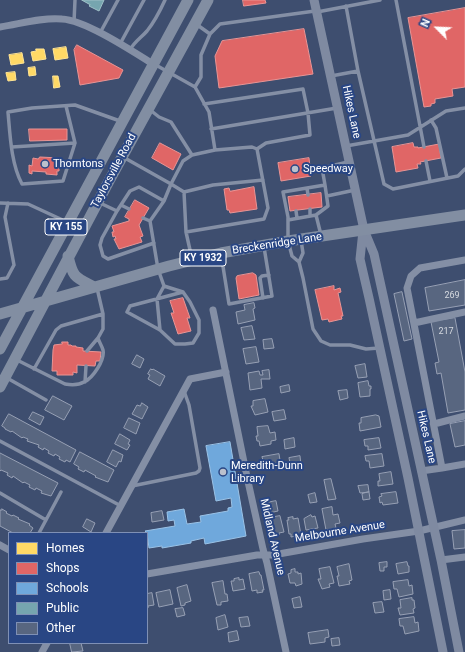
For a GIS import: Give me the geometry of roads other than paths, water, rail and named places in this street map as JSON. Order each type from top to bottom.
[{"type":"main road","name":"Taylorsville Road","points":[[0,349],[188,0]]},
{"type":"main road","name":"Taylorsville Road","points":[[0,387],[68,256],[208,0]]},
{"type":"main road","name":"Hikes Lane","points":[[314,0],[364,230],[374,254],[434,527],[459,652]]},
{"type":"main road","name":"Breckenridge Lane","points":[[0,314],[95,286],[221,253],[288,241],[465,215]]},
{"type":"main road","name":"Hikes Lane","points":[[364,230],[360,259],[419,531],[442,652]]},
{"type":"main road","points":[[68,256],[72,272],[79,279],[95,286]]},
{"type":"street","points":[[0,27],[50,19],[68,19],[100,34],[153,64]]},
{"type":"street","points":[[442,468],[407,288],[411,276],[420,268],[465,260]]},
{"type":"street","name":"Midland Avenue","points":[[213,310],[247,477],[286,652]]},
{"type":"street","points":[[414,323],[465,312]]},
{"type":"street","points":[[107,532],[190,379],[226,372]]},
{"type":"street","points":[[434,424],[465,416]]},
{"type":"street","points":[[422,471],[465,464]]},
{"type":"street","name":"Melbourne Avenue","points":[[148,574],[419,531],[465,520]]},
{"type":"street","points":[[441,560],[465,557]]},
{"type":"lane","points":[[74,22],[75,0]]},
{"type":"lane","points":[[100,34],[118,0]]},
{"type":"lane","points":[[120,45],[144,0]]},
{"type":"lane","points":[[130,50],[134,43],[146,32],[154,21],[165,0]]},
{"type":"lane","points":[[195,87],[201,77],[200,55],[210,34],[220,24],[316,11],[380,0]]},
{"type":"lane","points":[[396,0],[424,148]]},
{"type":"lane","points":[[346,6],[358,71],[384,184],[393,189],[458,176],[465,169]]},
{"type":"lane","points":[[196,23],[210,34]]},
{"type":"lane","points":[[153,64],[195,87],[209,112],[215,150]]},
{"type":"lane","points":[[331,76],[358,71]]},
{"type":"lane","points":[[204,104],[303,89],[308,113],[310,135],[266,143],[257,149]]},
{"type":"lane","points":[[66,106],[75,143],[63,181],[22,184],[18,176],[10,137],[8,112],[32,108],[75,105],[123,122]]},
{"type":"lane","points":[[149,108],[159,117],[172,122],[192,155]]},
{"type":"lane","points":[[211,129],[338,108]]},
{"type":"lane","points":[[346,146],[408,135],[446,111],[465,108]]},
{"type":"lane","points":[[431,120],[436,128],[447,178]]},
{"type":"lane","points":[[12,147],[75,143]]},
{"type":"lane","points":[[160,330],[157,299],[164,286],[158,269],[150,221],[164,200],[183,161],[192,155],[215,150],[252,147],[257,149]]},
{"type":"lane","points":[[186,232],[264,219],[268,208],[257,149]]},
{"type":"lane","points":[[122,157],[184,192],[213,185],[263,180]]},
{"type":"lane","points":[[426,161],[430,182]]},
{"type":"lane","points":[[288,220],[316,214],[328,206],[322,168],[349,162]]},
{"type":"lane","points":[[325,185],[283,192],[288,220],[288,241],[292,256],[298,262],[303,278],[313,329],[321,341],[330,345],[350,345],[366,349],[380,348]]},
{"type":"lane","points":[[154,243],[108,259],[103,256],[100,245],[102,238],[117,211],[130,191],[139,188],[164,200]]},
{"type":"lane","points":[[307,188],[308,195]]},
{"type":"lane","points":[[327,196],[355,190]]},
{"type":"lane","points":[[294,191],[294,197]]},
{"type":"lane","points":[[184,192],[186,232],[192,260]]},
{"type":"lane","points":[[98,202],[117,211]]},
{"type":"lane","points":[[0,203],[28,204],[68,222]]},
{"type":"lane","points":[[0,279],[7,278],[14,265],[5,218],[8,203]]},
{"type":"lane","points":[[121,205],[129,210]]},
{"type":"lane","points":[[310,209],[310,216]]},
{"type":"lane","points":[[296,211],[297,218]]},
{"type":"lane","points":[[316,214],[321,236]]},
{"type":"lane","points":[[0,218],[5,218]]},
{"type":"lane","points":[[143,218],[150,221]]},
{"type":"lane","points":[[298,262],[303,253],[301,239]]},
{"type":"lane","points":[[221,253],[229,304],[263,298],[272,296],[264,245]]},
{"type":"lane","points":[[263,298],[260,278],[262,276],[269,275]]},
{"type":"lane","points":[[87,351],[98,338],[103,329],[103,314],[95,286]]},
{"type":"lane","points":[[164,286],[183,292],[199,320],[199,333],[192,343],[175,344],[160,330],[127,312],[130,306],[183,292]]},
{"type":"lane","points":[[34,369],[56,330],[61,326],[103,314]]},
{"type":"lane","points":[[14,358],[65,384],[73,385],[85,382],[97,369],[102,360],[103,350],[98,338]]},
{"type":"lane","points":[[85,382],[86,366]]},
{"type":"lane","points":[[5,376],[46,400]]},
{"type":"lane","points":[[132,486],[196,473],[199,471],[200,468],[189,405],[184,390]]},
{"type":"lane","points":[[0,441],[121,506]]},
{"type":"lane","points":[[39,532],[61,492]]},
{"type":"lane","points":[[0,493],[46,520]]},
{"type":"place","name":"Thorntons","points":[[45,164]]},
{"type":"place","name":"Speedway","points":[[295,169]]},
{"type":"place","name":"Meredith-Dunn Library","points":[[223,472]]}]
